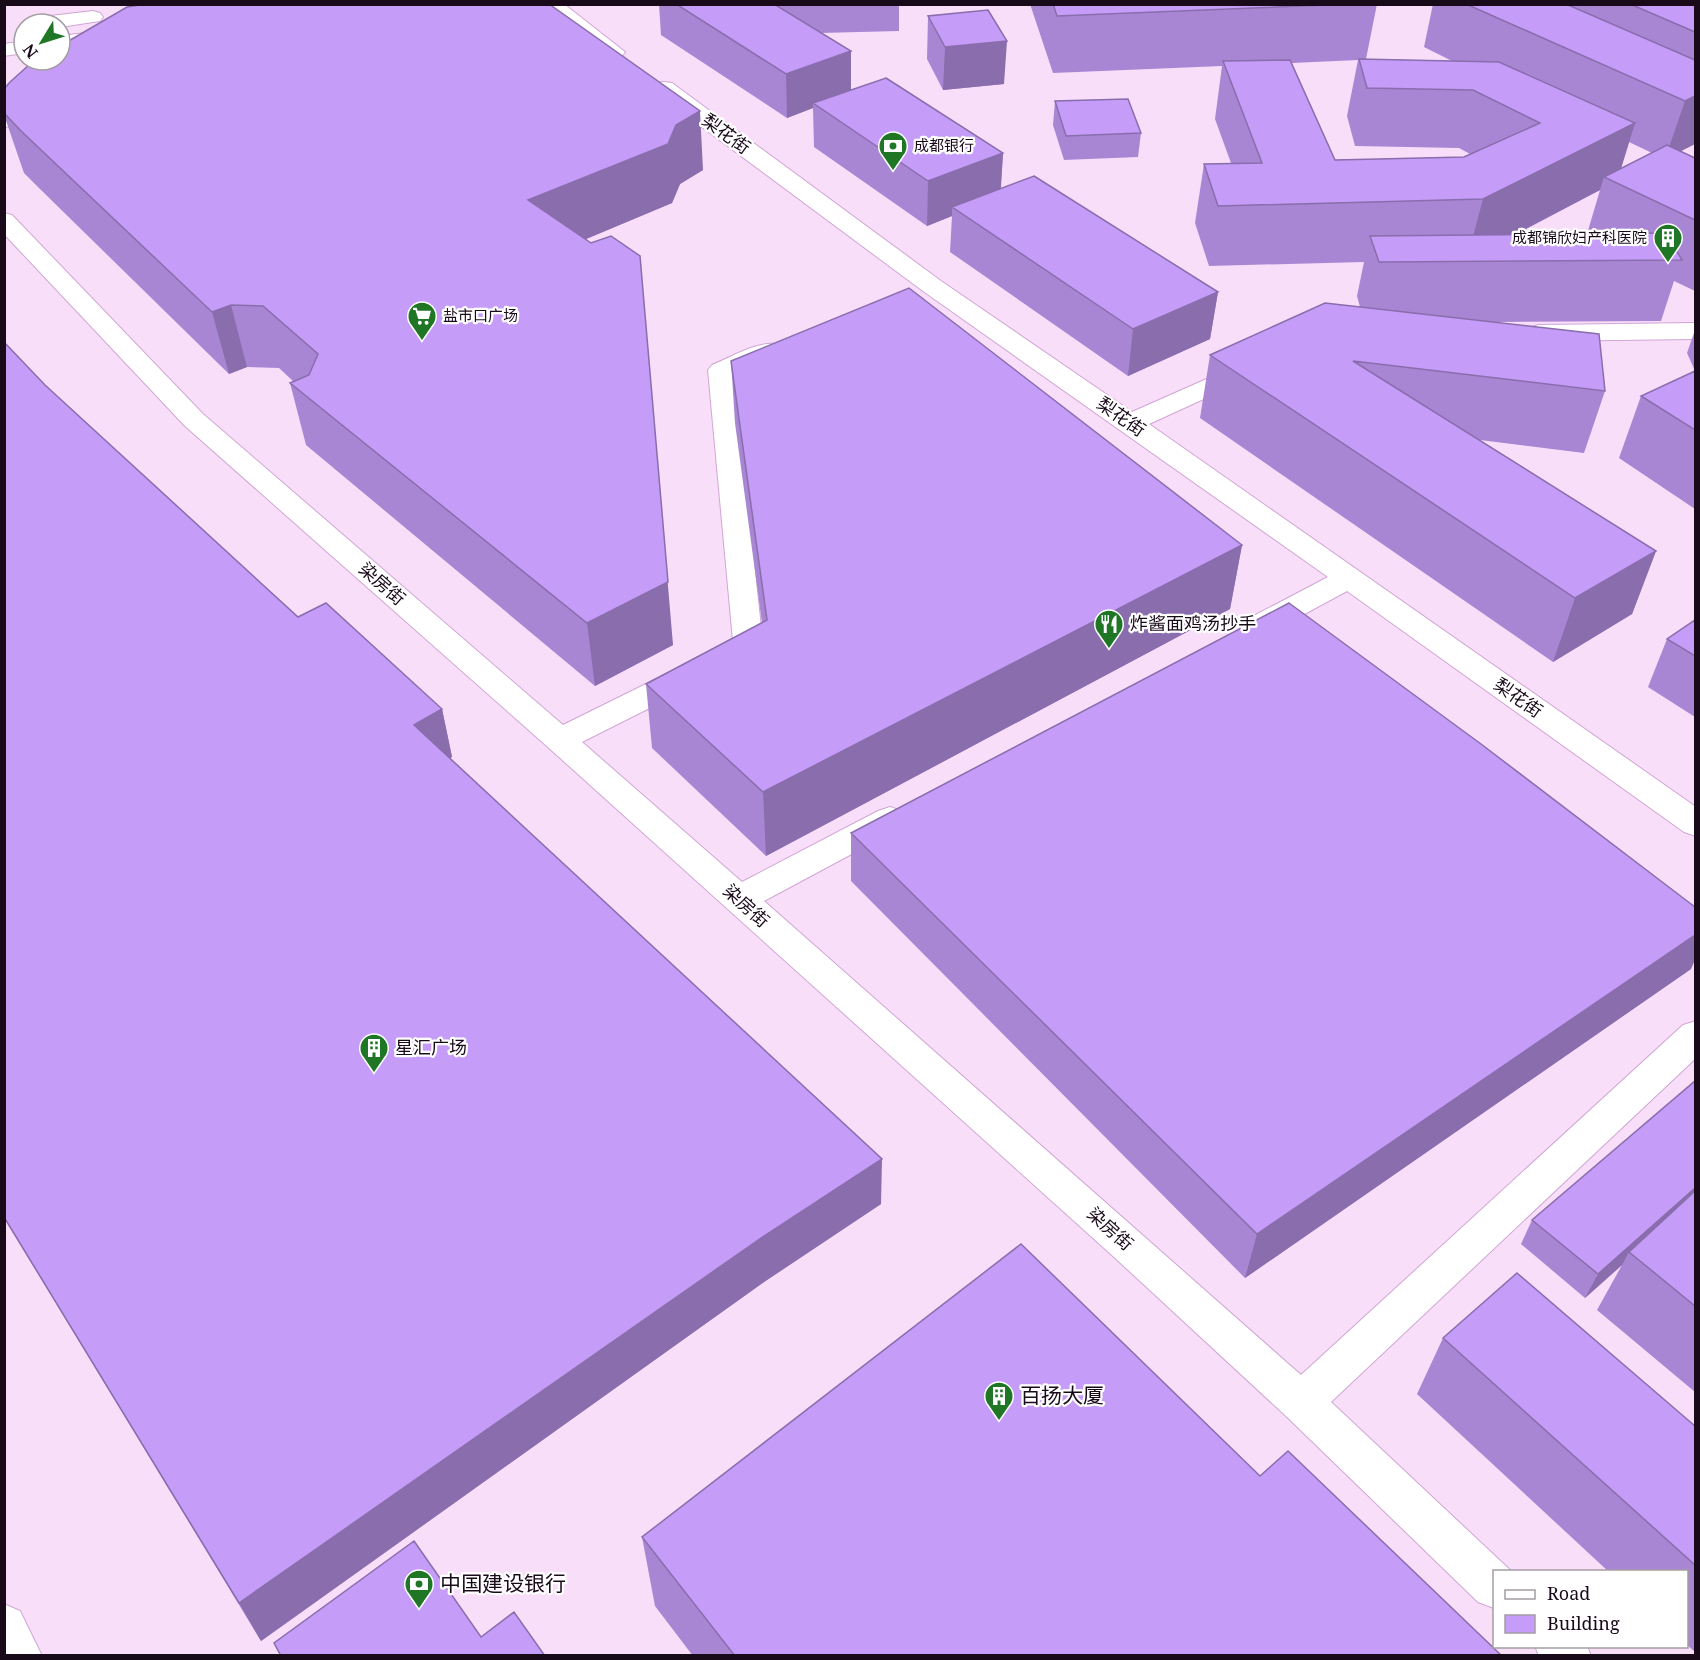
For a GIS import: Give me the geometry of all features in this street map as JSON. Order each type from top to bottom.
[{"type":"street","name":"梨花街","points":[[550,4],[932,286],[1130,423],[1695,824]]},
{"type":"street","points":[[72,19],[116,14]]},
{"type":"street","points":[[72,41],[131,34]]},
{"type":"street","points":[[4,121],[38,72]]},
{"type":"street","name":"染房街","points":[[4,220],[194,420],[560,740],[1301,1402],[1493,1585]]},
{"type":"street","points":[[899,299],[932,286]]},
{"type":"street","points":[[1519,333],[1695,331]]},
{"type":"street","points":[[560,740],[748,646],[721,370],[799,339]]},
{"type":"street","points":[[1130,423],[1267,361]]},
{"type":"street","points":[[1233,639],[1349,578]]},
{"type":"street","points":[[738,899],[917,805]]},
{"type":"street","points":[[1301,1402],[1695,1035]]},
{"type":"street","points":[[4,1627],[19,1656]]},
{"type":"building","name":"盐市口广场","points":[[146,4],[549,4],[700,111],[676,125],[668,144],[528,200],[591,243],[611,236],[640,256],[668,582],[587,623],[290,383],[309,375],[318,354],[263,306],[231,305],[212,312],[5,114],[4,89],[21,72],[72,72],[72,39],[127,7]]},
{"type":"building","points":[[676,4],[774,4],[851,51],[786,74]]},
{"type":"building","points":[[1053,4],[1353,4],[1057,16]]},
{"type":"building","points":[[1466,4],[1566,4],[1695,60],[1695,96],[1685,101]]},
{"type":"building","points":[[1630,4],[1695,4],[1695,32]]},
{"type":"building","points":[[988,10],[1007,41],[945,47],[928,16]]},
{"type":"building","points":[[1359,59],[1499,62],[1635,123],[1483,199],[1218,206],[1204,164],[1262,163],[1223,61],[1290,60],[1335,160],[1464,157],[1540,123],[1473,90],[1367,88]]},
{"type":"building","points":[[886,78],[1003,153],[928,181],[813,103]]},
{"type":"building","points":[[1128,99],[1141,133],[1066,136],[1055,101]]},
{"type":"building","points":[[1667,145],[1695,158],[1695,220],[1604,177]]},
{"type":"building","points":[[1034,176],[1218,292],[1133,329],[952,207]]},
{"type":"building","points":[[1666,233],[1682,260],[1379,262],[1370,236]]},
{"type":"building","points":[[909,288],[1242,545],[763,792],[646,684],[767,620],[731,361]]},
{"type":"building","points":[[1325,303],[1599,334],[1605,391],[1353,361],[1656,551],[1575,598],[1210,355]]},
{"type":"building","name":"星汇广场","points":[[4,342],[45,385],[298,617],[326,603],[442,709],[414,725],[882,1159],[761,1238],[239,1603],[4,1217]]},
{"type":"building","points":[[1695,371],[1695,430],[1641,396]]},
{"type":"building","points":[[1289,603],[1481,744],[1695,907],[1695,935],[1257,1234],[851,833]]},
{"type":"building","points":[[1695,620],[1695,656],[1667,639]]},
{"type":"building","points":[[1695,1081],[1695,1188],[1598,1274],[1532,1220]]},
{"type":"building","points":[[1695,1191],[1695,1306],[1629,1252]]},
{"type":"building","name":"百扬大厦","points":[[1021,1244],[1260,1476],[1288,1451],[1502,1656],[735,1656],[642,1537]]},
{"type":"building","points":[[1517,1273],[1695,1426],[1695,1565],[1443,1338]]},
{"type":"building","points":[[414,1541],[481,1637],[514,1612],[545,1656],[281,1656],[274,1643]]},
{"type":"place","name":"成都银行","points":[[893,172]]},
{"type":"place","name":"成都锦欣妇产科医院","points":[[1668,264]]},
{"type":"place","name":"盐市口广场","points":[[422,342]]},
{"type":"place","name":"炸酱面鸡汤抄手","points":[[1109,650]]},
{"type":"place","name":"星汇广场","points":[[374,1074]]},
{"type":"place","name":"百扬大厦","points":[[999,1422]]},
{"type":"place","name":"中国建设银行","points":[[419,1610]]}]
